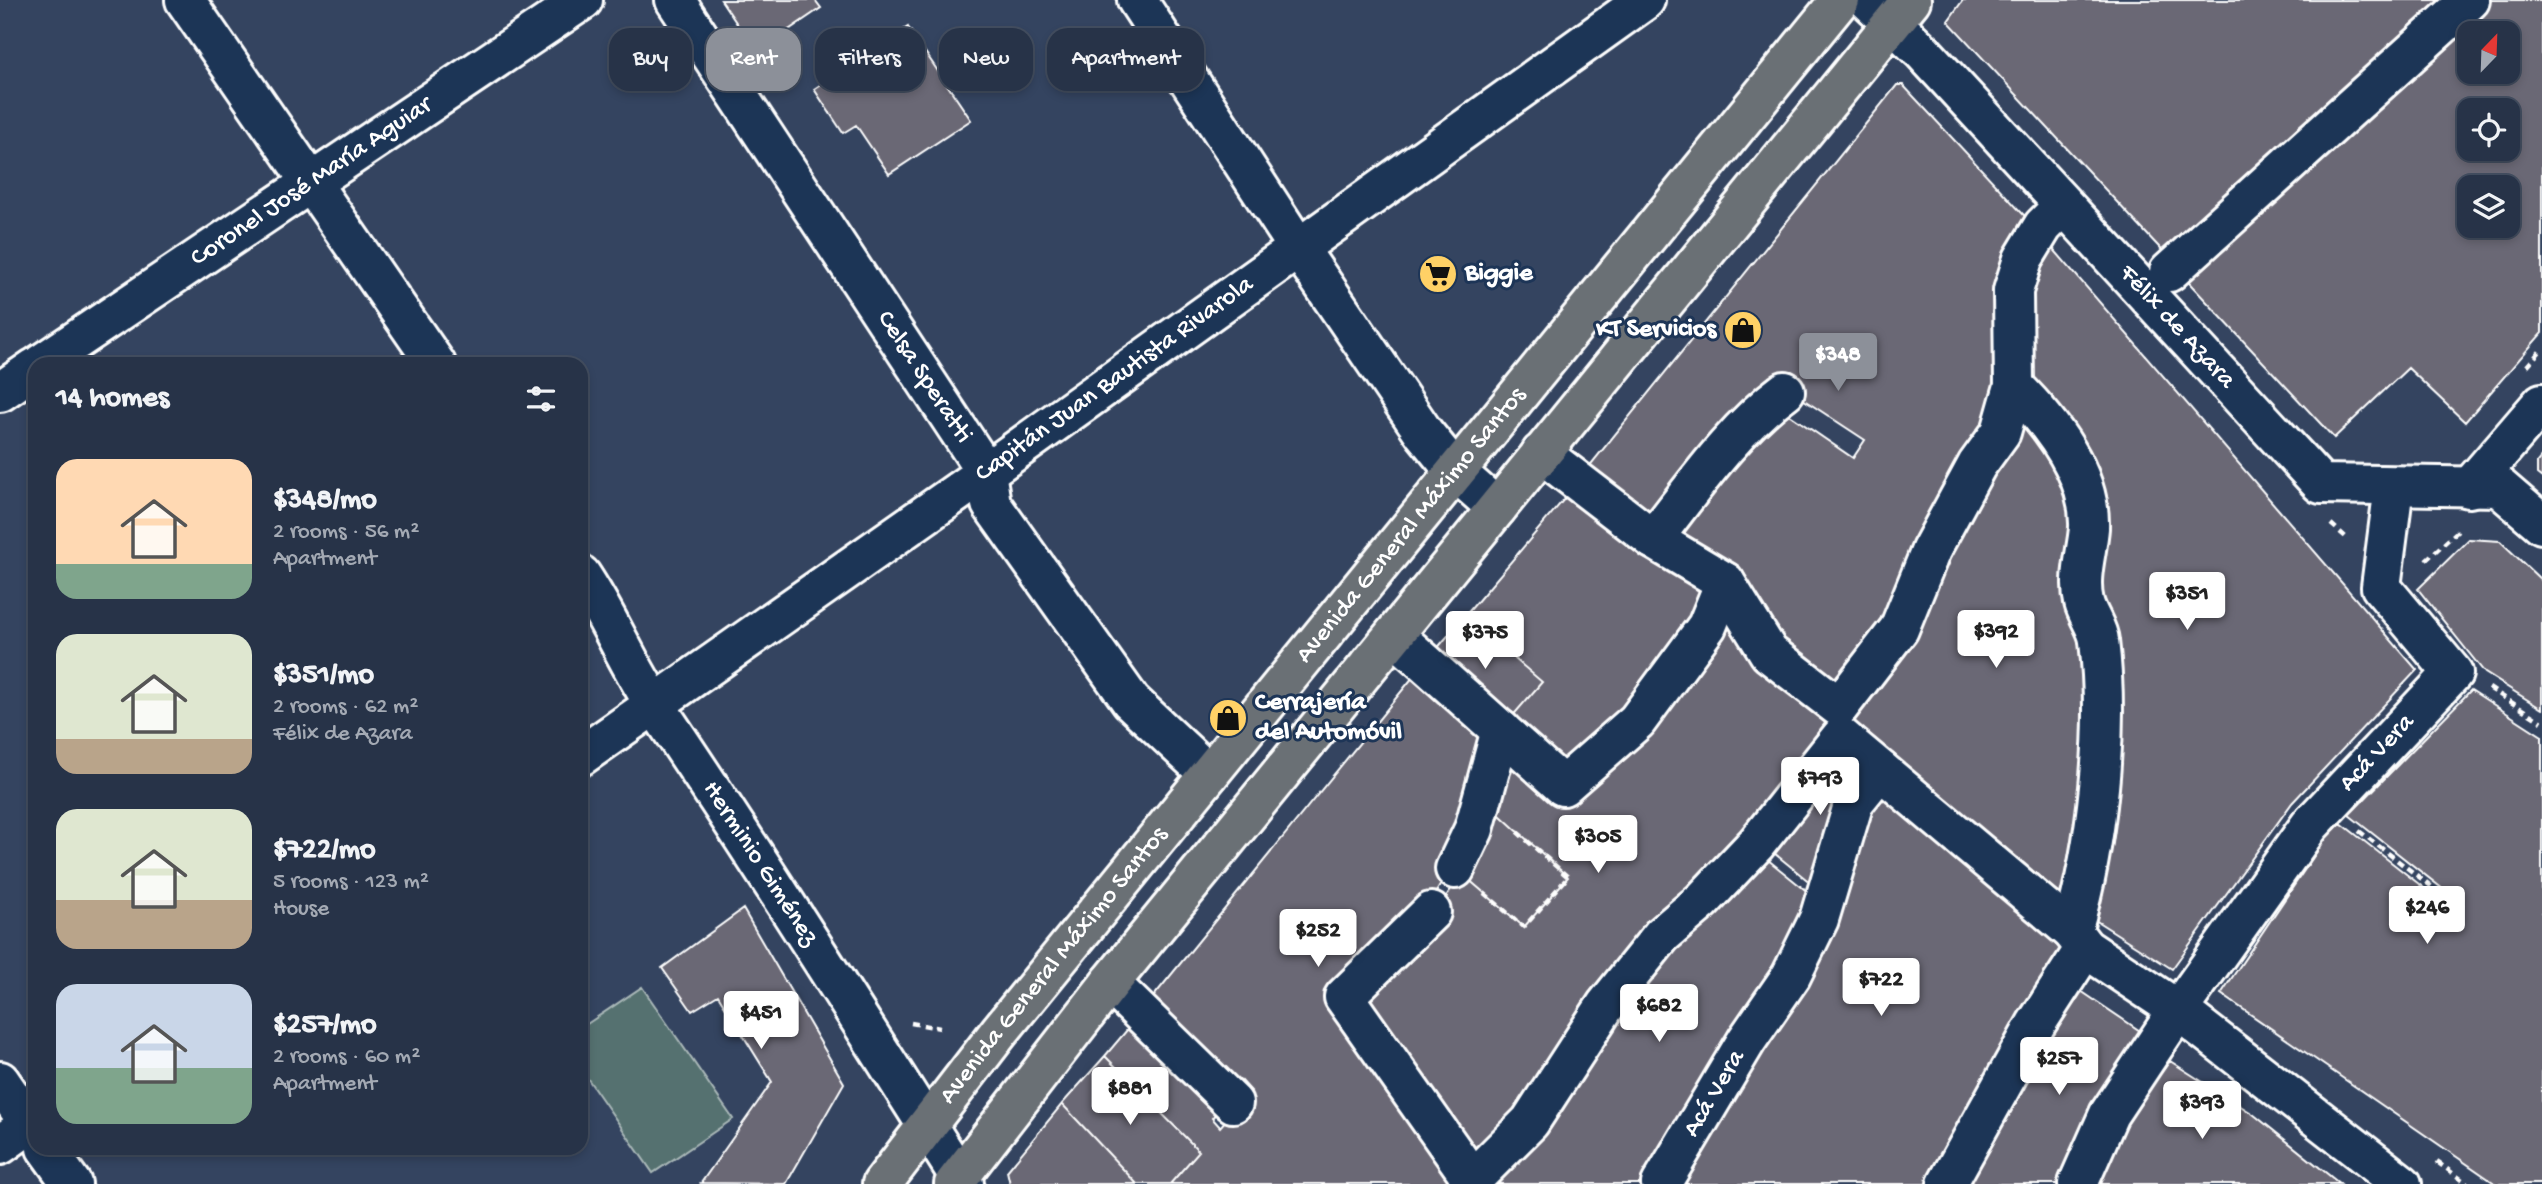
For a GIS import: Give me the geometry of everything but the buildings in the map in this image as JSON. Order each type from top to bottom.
[{"type":"main road","name":"Avenida General Máximo Santos","points":[[882,1184],[1209,774],[1840,0]]},
{"type":"main road","name":"Avenida General Máximo Santos","points":[[959,1182],[1110,983],[1541,453],[1890,8]]},
{"type":"street","points":[[185,0],[431,357]]},
{"type":"street","name":"Coronel José María Aguiar","points":[[50,357],[583,0]]},
{"type":"street","name":"Celsa Speratti","points":[[675,0],[986,472],[992,504],[1131,701],[1209,774]]},
{"type":"street","points":[[1137,0],[1297,246],[1424,433],[1455,471],[1497,508]]},
{"type":"street","name":"Capitán Juan Bautista Rivarola","points":[[588,750],[986,472],[1297,246],[1645,0]]},
{"type":"street","points":[[2169,272],[2470,0]]},
{"type":"street","name":"Félix de Azara","points":[[1890,8],[1923,52],[2320,484],[2499,487],[2542,524]]},
{"type":"street","points":[[1431,912],[1344,997],[1470,1182],[1531,1122],[1606,1005],[1661,935],[1702,901],[1756,844],[1840,722],[1899,629],[1931,550],[1977,466],[2001,432],[2014,386],[2016,357],[2011,325],[2013,291],[2023,259],[2043,226],[2063,206]]},
{"type":"street","points":[[0,391],[28,373]]},
{"type":"street","points":[[1947,1184],[2036,1024],[2078,940],[2103,731],[2099,638],[2084,602],[2082,578],[2089,515],[2080,478],[2046,418],[2014,386]]},
{"type":"street","points":[[1653,538],[1712,465],[1769,403],[1785,391]]},
{"type":"street","points":[[2469,488],[2542,403]]},
{"type":"street","points":[[1541,453],[1653,538],[1725,582],[1769,653],[1840,722],[1881,770],[2078,940],[2178,1010],[2402,1184]]},
{"type":"street","points":[[2394,486],[2381,587],[2453,673]]},
{"type":"street","points":[[1394,635],[1563,786],[1637,721],[1707,626],[1725,582]]},
{"type":"street","name":"Herminio Giménez","points":[[588,585],[604,608],[655,706],[927,1125],[959,1182]]},
{"type":"street","name":"Acá Vera","points":[[2078,1184],[2109,1114],[2178,1010],[2319,816],[2453,673]]},
{"type":"street","points":[[1455,869],[1482,800],[1501,730]]},
{"type":"street","name":"Acá Vera","points":[[1661,1184],[1747,1040],[1791,976],[1819,919],[1854,802],[1881,770]]},
{"type":"street","points":[[1110,983],[1232,1104]]},
{"type":"street","points":[[0,1081],[28,1132]]},
{"type":"street","points":[[47,1155],[72,1184]]},
{"type":"path","points":[[2453,673],[2480,682],[2542,722]]},
{"type":"path","points":[[1455,869],[1524,927],[1567,877],[1482,800]]},
{"type":"path","points":[[2319,816],[2453,903]]},
{"type":"green space","points":[[642,987],[733,1119],[653,1173],[588,1079],[588,1023]]},
{"type":"place","name":"Biggie","points":[[1438,274]]},
{"type":"place","name":"KT Servicios","points":[[1743,330]]},
{"type":"place","name":"Cerrajería del Automóvil","points":[[1228,718]]}]
